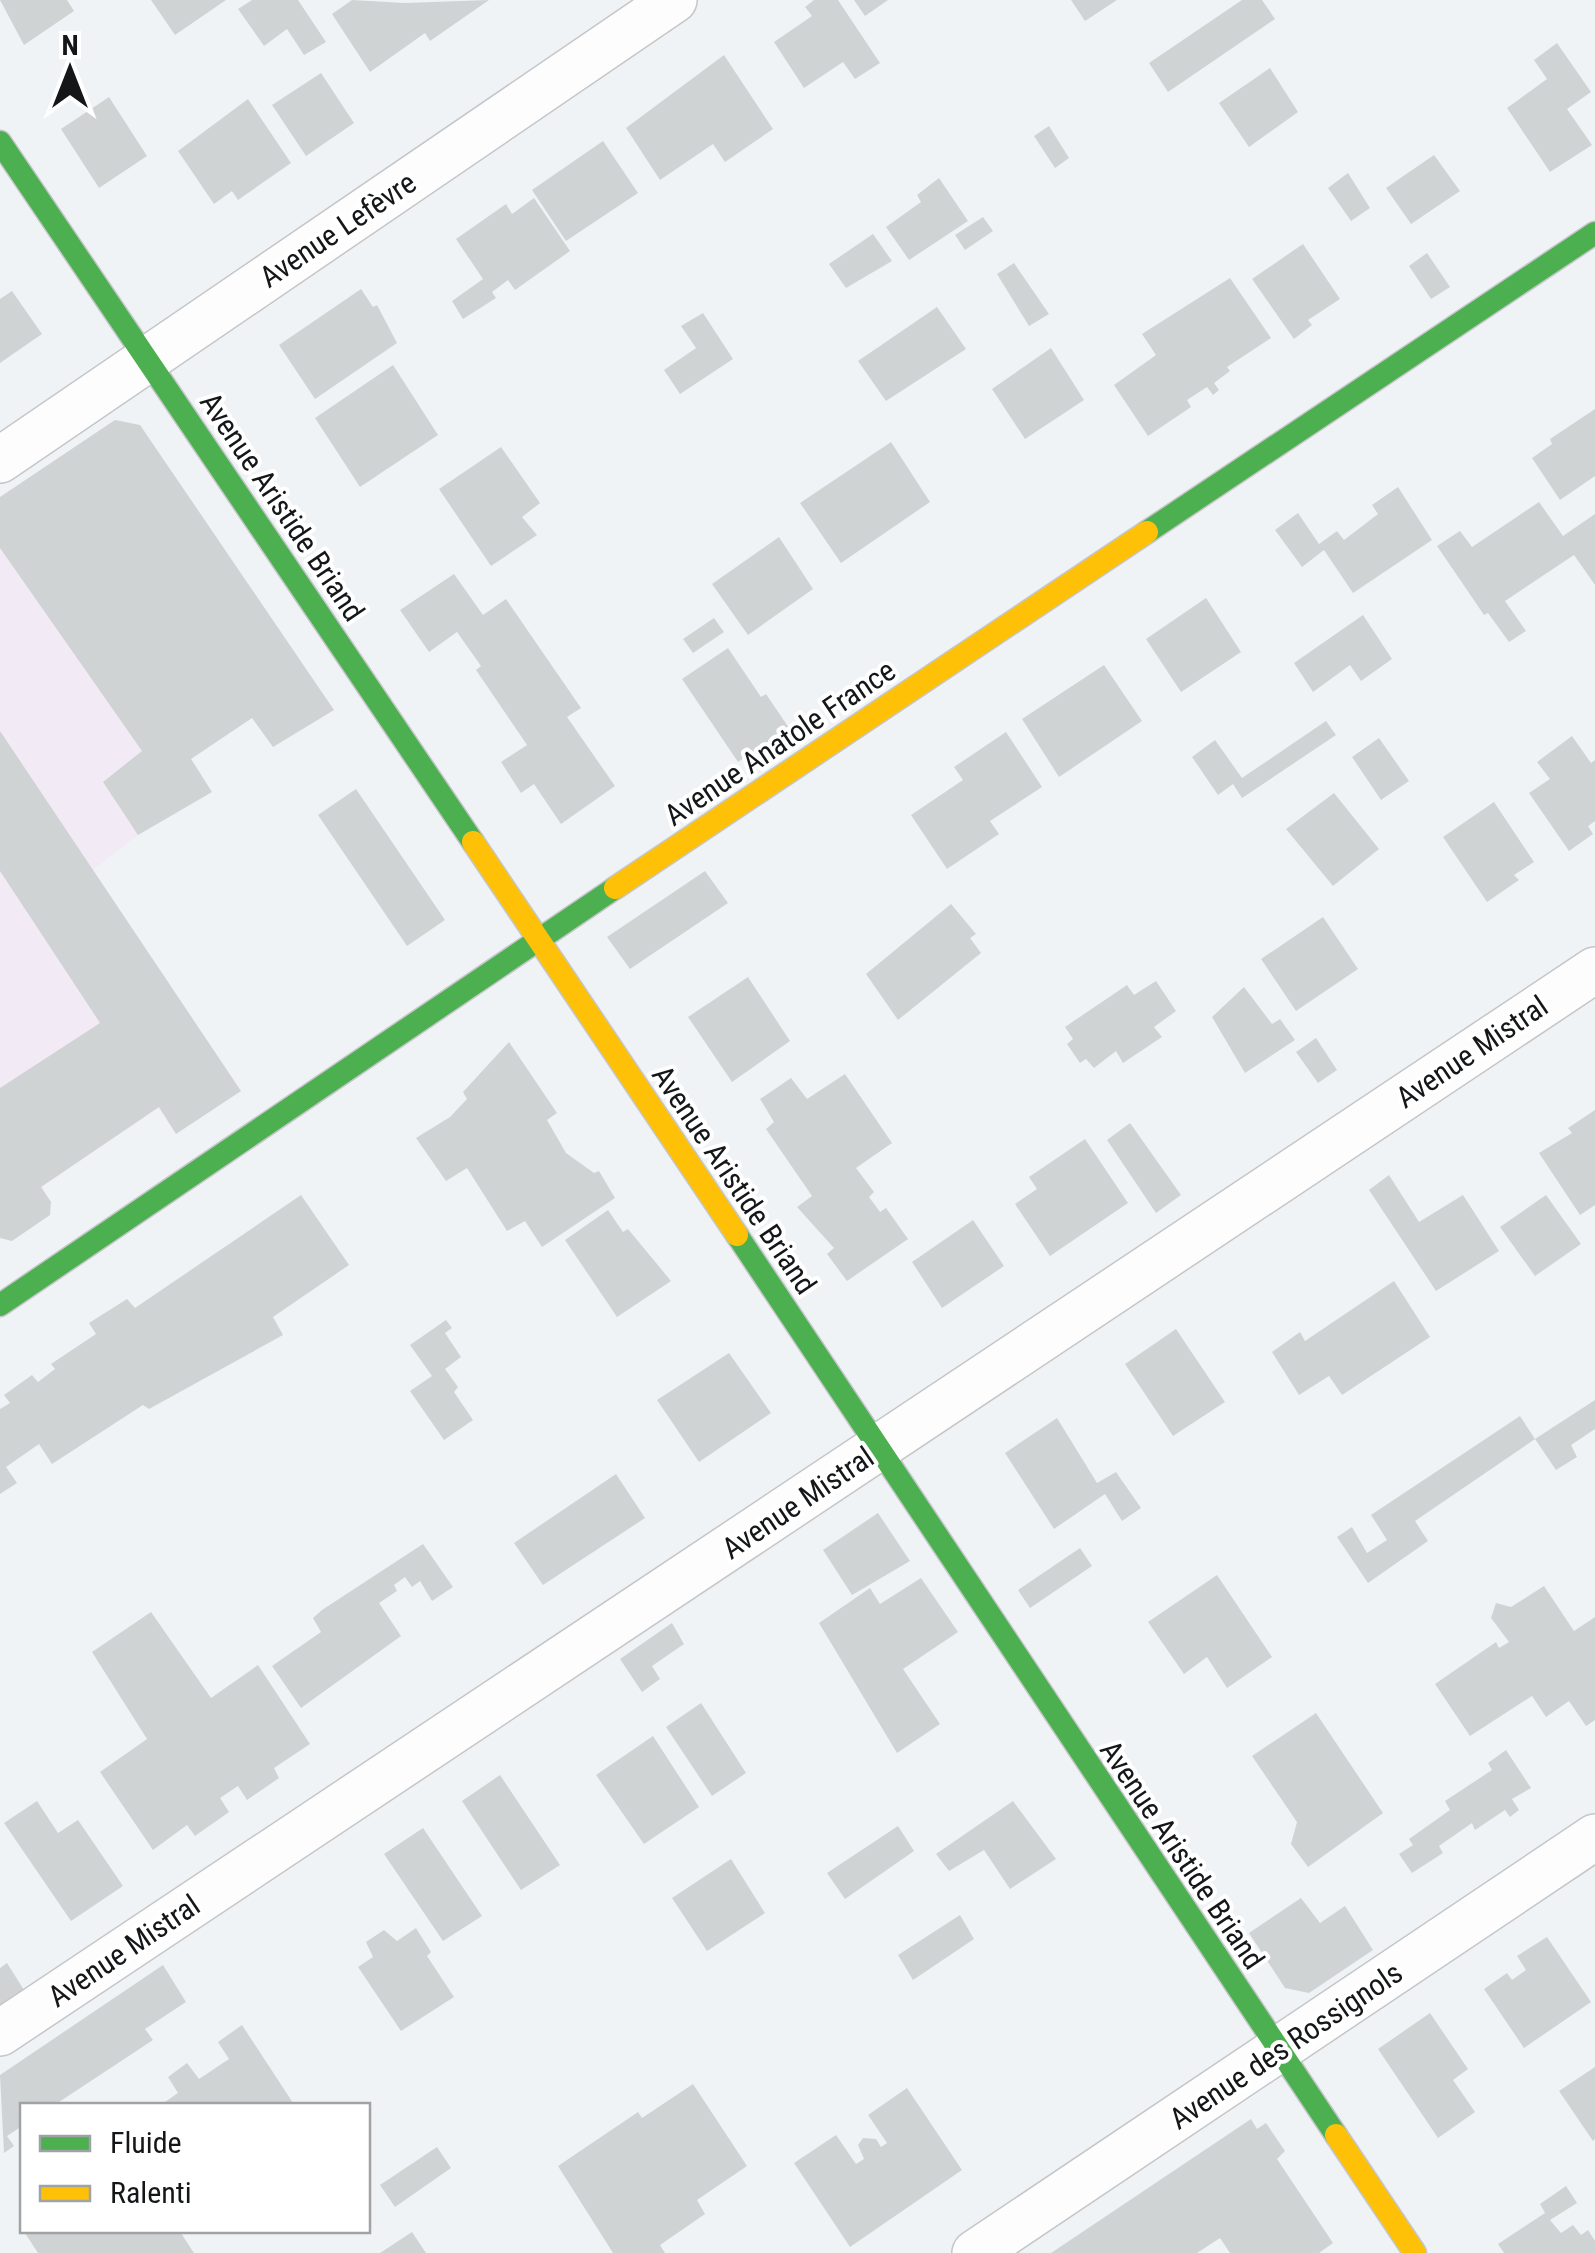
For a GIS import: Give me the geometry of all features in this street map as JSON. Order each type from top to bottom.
[{"type":"street","name":"Avenue Lefèvre","points":[[0,460],[674,0]]},
{"type":"street","name":"Avenue Aristide Briand","points":[[0,142],[538,939],[1414,2253]]},
{"type":"street","name":"Avenue Anatole France","points":[[0,1305],[538,939],[1595,232]]},
{"type":"street","name":"Avenue Mistral","points":[[0,2033],[1595,970]]},
{"type":"street","name":"Avenue des Rossignols","points":[[976,2253],[1278,2054],[1595,1836]]},
{"type":"shaded area","points":[[115,420],[140,425],[334,710],[273,747],[252,718],[191,759],[212,792],[138,835],[93,870],[241,1091],[176,1134],[158,1108],[42,1187],[51,1202],[12,1241],[0,1238],[0,497]]},
{"type":"building","points":[[0,0],[67,0],[74,11],[24,45]]},
{"type":"building","points":[[151,0],[226,0],[175,35]]},
{"type":"building","points":[[252,0],[298,0],[326,42],[304,55],[287,29],[264,46],[238,9]]},
{"type":"building","points":[[352,0],[489,0],[430,41],[425,33],[370,72],[332,14]]},
{"type":"building","points":[[814,0],[838,0],[880,63],[855,79],[843,62],[804,88],[774,42],[812,16],[805,7]]},
{"type":"building","points":[[854,0],[888,0],[865,16]]},
{"type":"building","points":[[1071,0],[1117,0],[1085,21]]},
{"type":"building","points":[[1242,0],[1262,0],[1275,19],[1168,92],[1149,63]]},
{"type":"building","points":[[1557,43],[1591,92],[1567,109],[1592,145],[1550,172],[1507,108],[1547,79],[1534,60]]},
{"type":"building","points":[[724,55],[773,129],[725,162],[713,144],[660,180],[626,128]]},
{"type":"building","points":[[1270,68],[1298,112],[1249,147],[1219,103]]},
{"type":"building","points":[[321,73],[354,123],[306,156],[272,105]]},
{"type":"building","points":[[109,97],[147,156],[99,188],[61,129]]},
{"type":"building","points":[[248,99],[291,163],[238,200],[232,191],[214,204],[178,151]]},
{"type":"building","points":[[1049,126],[1069,158],[1055,168],[1034,136]]},
{"type":"building","points":[[603,141],[638,193],[566,241],[532,190]]},
{"type":"building","points":[[1434,155],[1460,191],[1411,224],[1386,188]]},
{"type":"building","points":[[1348,173],[1370,208],[1351,221],[1328,188]]},
{"type":"building","points":[[939,178],[968,221],[909,260],[886,227],[921,202],[917,195]]},
{"type":"building","points":[[534,198],[570,251],[515,290],[508,280],[492,292],[496,298],[463,319],[452,301],[483,279],[456,239],[506,204],[512,214]]},
{"type":"building","points":[[983,217],[993,231],[965,250],[955,235]]},
{"type":"building","points":[[873,234],[892,261],[846,288],[829,264]]},
{"type":"building","points":[[1303,244],[1340,299],[1308,320],[1312,325],[1294,339],[1252,279]]},
{"type":"building","points":[[1427,253],[1450,287],[1431,299],[1409,266]]},
{"type":"building","points":[[1014,263],[1049,314],[1029,326],[997,274]]},
{"type":"building","points":[[1230,278],[1271,338],[1227,367],[1230,371],[1214,383],[1219,390],[1213,395],[1207,387],[1187,400],[1191,407],[1148,436],[1114,385],[1156,355],[1142,334]]},
{"type":"building","points":[[361,289],[373,307],[377,305],[397,343],[315,399],[279,345]]},
{"type":"building","points":[[12,291],[42,334],[0,363],[0,299]]},
{"type":"building","points":[[937,307],[966,349],[886,401],[858,361]]},
{"type":"building","points":[[703,313],[733,359],[680,394],[664,370],[696,348],[681,326]]},
{"type":"building","points":[[1051,348],[1084,400],[1025,439],[992,389]]},
{"type":"building","points":[[393,365],[438,435],[360,487],[315,418]]},
{"type":"building","points":[[1595,409],[1595,476],[1560,500],[1532,458],[1552,444],[1550,439]]},
{"type":"building","points":[[115,420],[140,425],[334,710],[273,747],[252,718],[191,759],[212,792],[138,835],[103,782],[142,751],[0,548],[0,497]]},
{"type":"building","points":[[891,442],[930,502],[841,563],[800,503]]},
{"type":"building","points":[[501,447],[540,503],[522,517],[537,535],[491,566],[439,489]]},
{"type":"building","points":[[1398,487],[1432,540],[1353,593],[1324,550],[1302,567],[1275,530],[1298,513],[1319,544],[1337,531],[1344,540],[1378,514],[1372,505]]},
{"type":"building","points":[[1539,502],[1563,536],[1595,514],[1595,585],[1574,555],[1505,601],[1526,631],[1509,642],[1488,613],[1484,615],[1437,546],[1460,531],[1472,547]]},
{"type":"building","points":[[779,537],[813,589],[748,635],[712,584]]},
{"type":"building","points":[[454,574],[483,615],[506,599],[581,708],[567,717],[615,786],[561,824],[534,784],[521,793],[501,762],[527,745],[476,670],[481,666],[457,632],[429,652],[400,610]]},
{"type":"building","points":[[1206,598],[1241,652],[1181,692],[1146,639]]},
{"type":"building","points":[[1363,615],[1392,659],[1361,681],[1350,665],[1313,692],[1294,663]]},
{"type":"building","points":[[714,618],[724,632],[693,653],[683,639]]},
{"type":"building","points":[[728,648],[761,697],[766,694],[789,728],[738,762],[682,679]]},
{"type":"building","points":[[1104,665],[1142,721],[1059,777],[1022,719]]},
{"type":"building","points":[[1326,721],[1336,735],[1242,798],[1233,784],[1218,795],[1192,757],[1215,740],[1242,778]]},
{"type":"building","points":[[0,731],[241,1091],[176,1134],[159,1107],[41,1187],[51,1202],[50,1215],[12,1241],[0,1238],[0,1088],[100,1023],[0,871]]},
{"type":"building","points":[[1006,732],[1042,787],[990,821],[999,834],[947,869],[911,815],[963,780],[954,767]]},
{"type":"building","points":[[1572,736],[1591,763],[1595,760],[1595,821],[1588,826],[1593,834],[1569,851],[1529,793],[1550,779],[1537,762]]},
{"type":"building","points":[[1379,738],[1409,781],[1381,800],[1352,757]]},
{"type":"building","points":[[356,789],[445,920],[407,946],[318,815]]},
{"type":"building","points":[[1334,793],[1379,849],[1333,886],[1286,829]]},
{"type":"building","points":[[1494,802],[1534,862],[1514,875],[1519,880],[1487,902],[1443,837]]},
{"type":"building","points":[[705,871],[728,903],[630,969],[607,937]]},
{"type":"building","points":[[951,904],[976,934],[970,938],[981,953],[898,1020],[866,974]]},
{"type":"building","points":[[1323,917],[1358,969],[1296,1011],[1261,959]]},
{"type":"building","points":[[748,977],[790,1041],[732,1082],[688,1017]]},
{"type":"building","points":[[1156,981],[1176,1011],[1154,1027],[1162,1037],[1123,1063],[1116,1051],[1094,1068],[1086,1059],[1080,1063],[1067,1044],[1073,1039],[1065,1027],[1127,985],[1134,995]]},
{"type":"building","points":[[1244,987],[1272,1024],[1280,1019],[1295,1040],[1245,1073],[1212,1017]]},
{"type":"building","points":[[1316,1038],[1337,1070],[1318,1083],[1296,1052]]},
{"type":"building","points":[[509,1042],[557,1113],[547,1120],[566,1153],[594,1173],[599,1171],[615,1198],[542,1247],[525,1221],[507,1231],[467,1168],[446,1181],[416,1138],[450,1117],[467,1099],[463,1092]]},
{"type":"building","points":[[845,1074],[892,1143],[856,1168],[874,1192],[869,1197],[880,1212],[886,1208],[908,1239],[847,1281],[827,1254],[834,1248],[797,1207],[812,1196],[766,1129],[774,1122],[760,1099],[791,1078],[807,1099]]},
{"type":"building","points":[[1595,1110],[1595,1205],[1580,1215],[1539,1153],[1572,1133],[1568,1128]]},
{"type":"building","points":[[1130,1123],[1181,1195],[1156,1213],[1107,1140]]},
{"type":"building","points":[[1085,1139],[1128,1203],[1050,1256],[1015,1204],[1037,1189],[1029,1177]]},
{"type":"building","points":[[1389,1175],[1419,1222],[1463,1195],[1499,1251],[1436,1291],[1369,1190]]},
{"type":"building","points":[[301,1195],[349,1265],[273,1317],[283,1335],[149,1409],[143,1405],[52,1464],[39,1444],[6,1467],[17,1483],[0,1494],[0,1409],[10,1403],[4,1395],[32,1375],[38,1382],[55,1369],[51,1364],[96,1334],[89,1323],[127,1299],[135,1308]]},
{"type":"building","points":[[1546,1195],[1581,1244],[1535,1276],[1500,1227]]},
{"type":"building","points":[[608,1210],[623,1232],[628,1229],[671,1281],[617,1317],[565,1240]]},
{"type":"building","points":[[973,1220],[1004,1266],[942,1308],[912,1262]]},
{"type":"building","points":[[1394,1281],[1430,1337],[1342,1395],[1329,1376],[1299,1395],[1272,1352],[1300,1332],[1305,1341]]},
{"type":"building","points":[[446,1320],[452,1328],[445,1333],[461,1357],[445,1369],[458,1387],[454,1392],[473,1420],[444,1440],[410,1391],[432,1376],[410,1345]]},
{"type":"building","points":[[1176,1329],[1225,1402],[1173,1436],[1125,1364]]},
{"type":"building","points":[[729,1353],[771,1413],[699,1462],[657,1400]]},
{"type":"building","points":[[1595,1400],[1595,1429],[1571,1445],[1577,1457],[1556,1470],[1535,1439]]},
{"type":"building","points":[[1520,1416],[1535,1439],[1415,1521],[1428,1541],[1368,1583],[1337,1537],[1352,1527],[1367,1553],[1387,1540],[1371,1515]]},
{"type":"building","points":[[1057,1418],[1097,1483],[1116,1472],[1141,1508],[1122,1521],[1105,1494],[1054,1529],[1005,1453]]},
{"type":"building","points":[[616,1474],[645,1518],[543,1585],[514,1543]]},
{"type":"building","points":[[878,1513],[910,1561],[852,1595],[823,1550]]},
{"type":"building","points":[[423,1544],[453,1587],[432,1601],[420,1581],[412,1587],[405,1577],[394,1585],[397,1591],[379,1603],[401,1636],[301,1708],[272,1666],[321,1632],[313,1618],[322,1610]]},
{"type":"building","points":[[1080,1548],[1092,1566],[1030,1608],[1018,1590]]},
{"type":"building","points":[[1217,1575],[1272,1657],[1227,1688],[1207,1657],[1184,1674],[1148,1622]]},
{"type":"building","points":[[921,1578],[958,1632],[903,1669],[940,1724],[897,1753],[819,1623],[870,1588],[880,1604]]},
{"type":"building","points":[[1544,1586],[1574,1631],[1595,1617],[1595,1720],[1586,1726],[1569,1701],[1546,1717],[1532,1696],[1470,1736],[1435,1684],[1496,1642],[1499,1648],[1509,1642],[1491,1618],[1496,1603],[1511,1607]]},
{"type":"building","points":[[151,1612],[211,1698],[258,1665],[310,1744],[274,1768],[279,1778],[247,1800],[238,1786],[220,1798],[229,1812],[195,1836],[187,1825],[153,1850],[100,1772],[147,1739],[92,1652]]},
{"type":"building","points":[[672,1623],[684,1644],[652,1666],[660,1679],[642,1692],[620,1659]]},
{"type":"building","points":[[701,1703],[746,1773],[712,1796],[666,1727]]},
{"type":"building","points":[[1316,1713],[1383,1813],[1308,1867],[1291,1844],[1297,1822],[1252,1756]]},
{"type":"building","points":[[653,1736],[699,1807],[644,1844],[596,1775]]},
{"type":"building","points":[[1506,1750],[1531,1788],[1512,1799],[1519,1810],[1510,1817],[1505,1810],[1475,1830],[1472,1823],[1439,1846],[1443,1853],[1412,1873],[1399,1854],[1413,1845],[1409,1839],[1450,1810],[1445,1801],[1492,1770],[1488,1763]]},
{"type":"building","points":[[500,1775],[560,1865],[521,1890],[462,1801]]},
{"type":"building","points":[[37,1801],[58,1833],[78,1820],[123,1886],[71,1921],[4,1823]]},
{"type":"building","points":[[1013,1801],[1056,1859],[1010,1889],[984,1850],[949,1871],[936,1854]]},
{"type":"building","points":[[898,1826],[914,1851],[845,1899],[827,1873]]},
{"type":"building","points":[[423,1828],[482,1916],[443,1941],[384,1854]]},
{"type":"building","points":[[731,1859],[765,1913],[707,1951],[672,1898]]},
{"type":"building","points":[[1301,1898],[1320,1923],[1345,1906],[1373,1950],[1309,1993],[1285,1988],[1249,1933]]},
{"type":"building","points":[[960,1915],[974,1939],[913,1980],[898,1955]]},
{"type":"building","points":[[416,1928],[431,1952],[427,1956],[454,1997],[401,2031],[358,1967],[373,1957],[366,1942],[384,1930],[397,1941]]},
{"type":"building","points":[[1547,1937],[1591,2002],[1524,2048],[1484,1989],[1507,1973],[1512,1980],[1526,1970],[1517,1956]]},
{"type":"building","points":[[7,1963],[24,1990],[0,2006],[0,1968]]},
{"type":"building","points":[[163,1965],[186,2002],[145,2029],[153,2040],[58,2103],[20,2103],[20,2127],[7,2136],[14,2146],[4,2153],[0,2075]]},
{"type":"building","points":[[1430,2013],[1468,2069],[1453,2080],[1475,2112],[1438,2138],[1378,2049]]},
{"type":"building","points":[[242,2025],[293,2103],[163,2103],[178,2093],[168,2077],[187,2063],[199,2079],[229,2059],[218,2042]]},
{"type":"building","points":[[1595,2067],[1595,2139],[1593,2141],[1559,2091]]},
{"type":"building","points":[[693,2084],[747,2166],[697,2200],[705,2214],[660,2245],[665,2253],[613,2253],[558,2166],[638,2112],[642,2118]]},
{"type":"building","points":[[907,2088],[962,2170],[850,2247],[794,2163],[836,2135],[856,2164],[864,2159],[858,2145],[863,2138],[876,2139],[881,2147],[887,2143],[868,2115]]},
{"type":"building","points":[[1251,2119],[1257,2129],[1266,2123],[1285,2151],[1277,2159],[1333,2243],[1319,2253],[1230,2253],[1220,2238],[1197,2253],[1051,2253]]},
{"type":"building","points":[[437,2147],[451,2168],[395,2207],[380,2185]]},
{"type":"building","points":[[1566,2186],[1577,2203],[1550,2220],[1561,2233],[1573,2225],[1581,2235],[1588,2230],[1595,2241],[1595,2253],[1504,2253],[1498,2244],[1545,2213],[1540,2204]]},
{"type":"building","points":[[412,2232],[426,2253],[380,2253]]},
{"type":"building","points":[[25,2233],[181,2233],[194,2253],[38,2253]]},
{"type":"traffic: fast","points":[[0,142],[473,842]]},
{"type":"traffic: fast","points":[[1147,532],[1595,233]]},
{"type":"traffic: fast","points":[[0,1305],[615,888]]},
{"type":"traffic: fast","points":[[737,1235],[1336,2135]]},
{"type":"traffic: slow","points":[[615,888],[1147,532]]},
{"type":"traffic: slow","points":[[473,842],[737,1235]]},
{"type":"traffic: slow","points":[[1336,2135],[1415,2253]]}]
